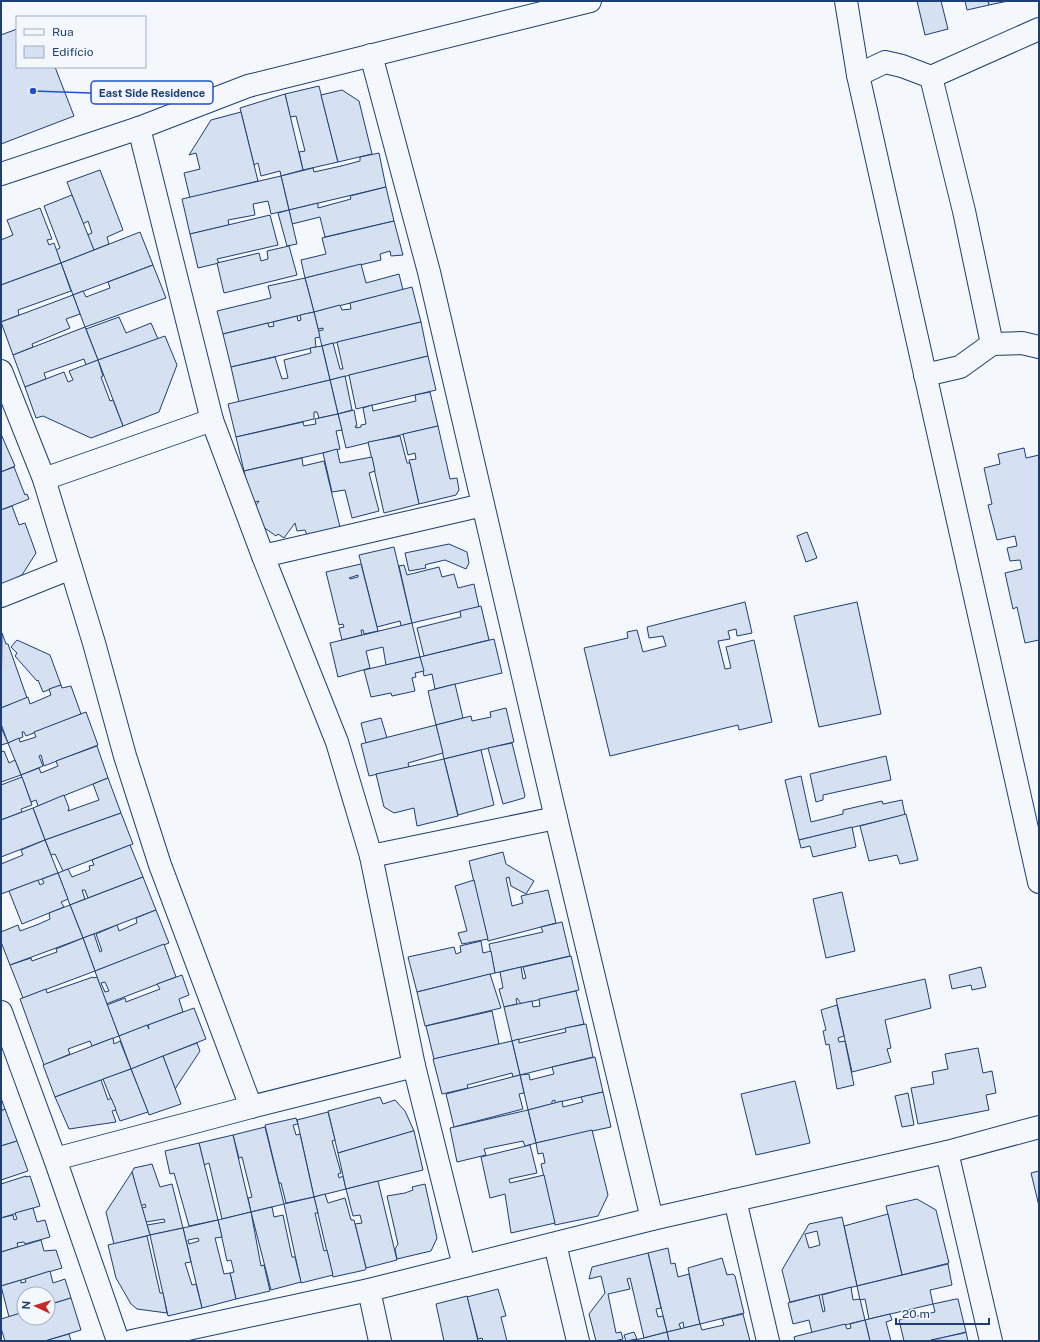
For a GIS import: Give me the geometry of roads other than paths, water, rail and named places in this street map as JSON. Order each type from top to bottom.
[{"type":"street","points":[[1,174],[139,128],[248,86],[590,1]]},
{"type":"street","points":[[846,1],[858,75],[1039,882]]},
{"type":"street","points":[[858,75],[885,62],[902,66],[930,77],[1039,29]]},
{"type":"street","points":[[371,55],[429,272],[556,818],[652,1219]]},
{"type":"street","points":[[930,77],[964,211],[992,344]]},
{"type":"street","points":[[139,128],[212,420],[262,556],[337,742],[371,856],[414,1066],[464,1266]]},
{"type":"street","points":[[925,375],[960,367],[992,344],[1022,343],[1039,347]]},
{"type":"street","points":[[1,371],[44,479],[94,643],[125,756],[160,866],[251,1107]]},
{"type":"street","points":[[44,479],[212,420]]},
{"type":"street","points":[[262,556],[483,505]]},
{"type":"street","points":[[1,596],[71,568]]},
{"type":"street","points":[[371,856],[556,818]]},
{"type":"street","points":[[1,1012],[55,1159],[118,1341]]},
{"type":"street","points":[[55,1159],[414,1066]]},
{"type":"street","points":[[132,1341],[369,1290],[652,1219],[947,1152],[1039,1128]]},
{"type":"street","points":[[947,1152],[991,1341]]},
{"type":"street","points":[[735,1200],[768,1341]]},
{"type":"street","points":[[555,1244],[578,1341]]},
{"type":"street","points":[[369,1290],[380,1341]]},
{"type":"place","name":"East Side Residence","points":[[33,91]]}]
